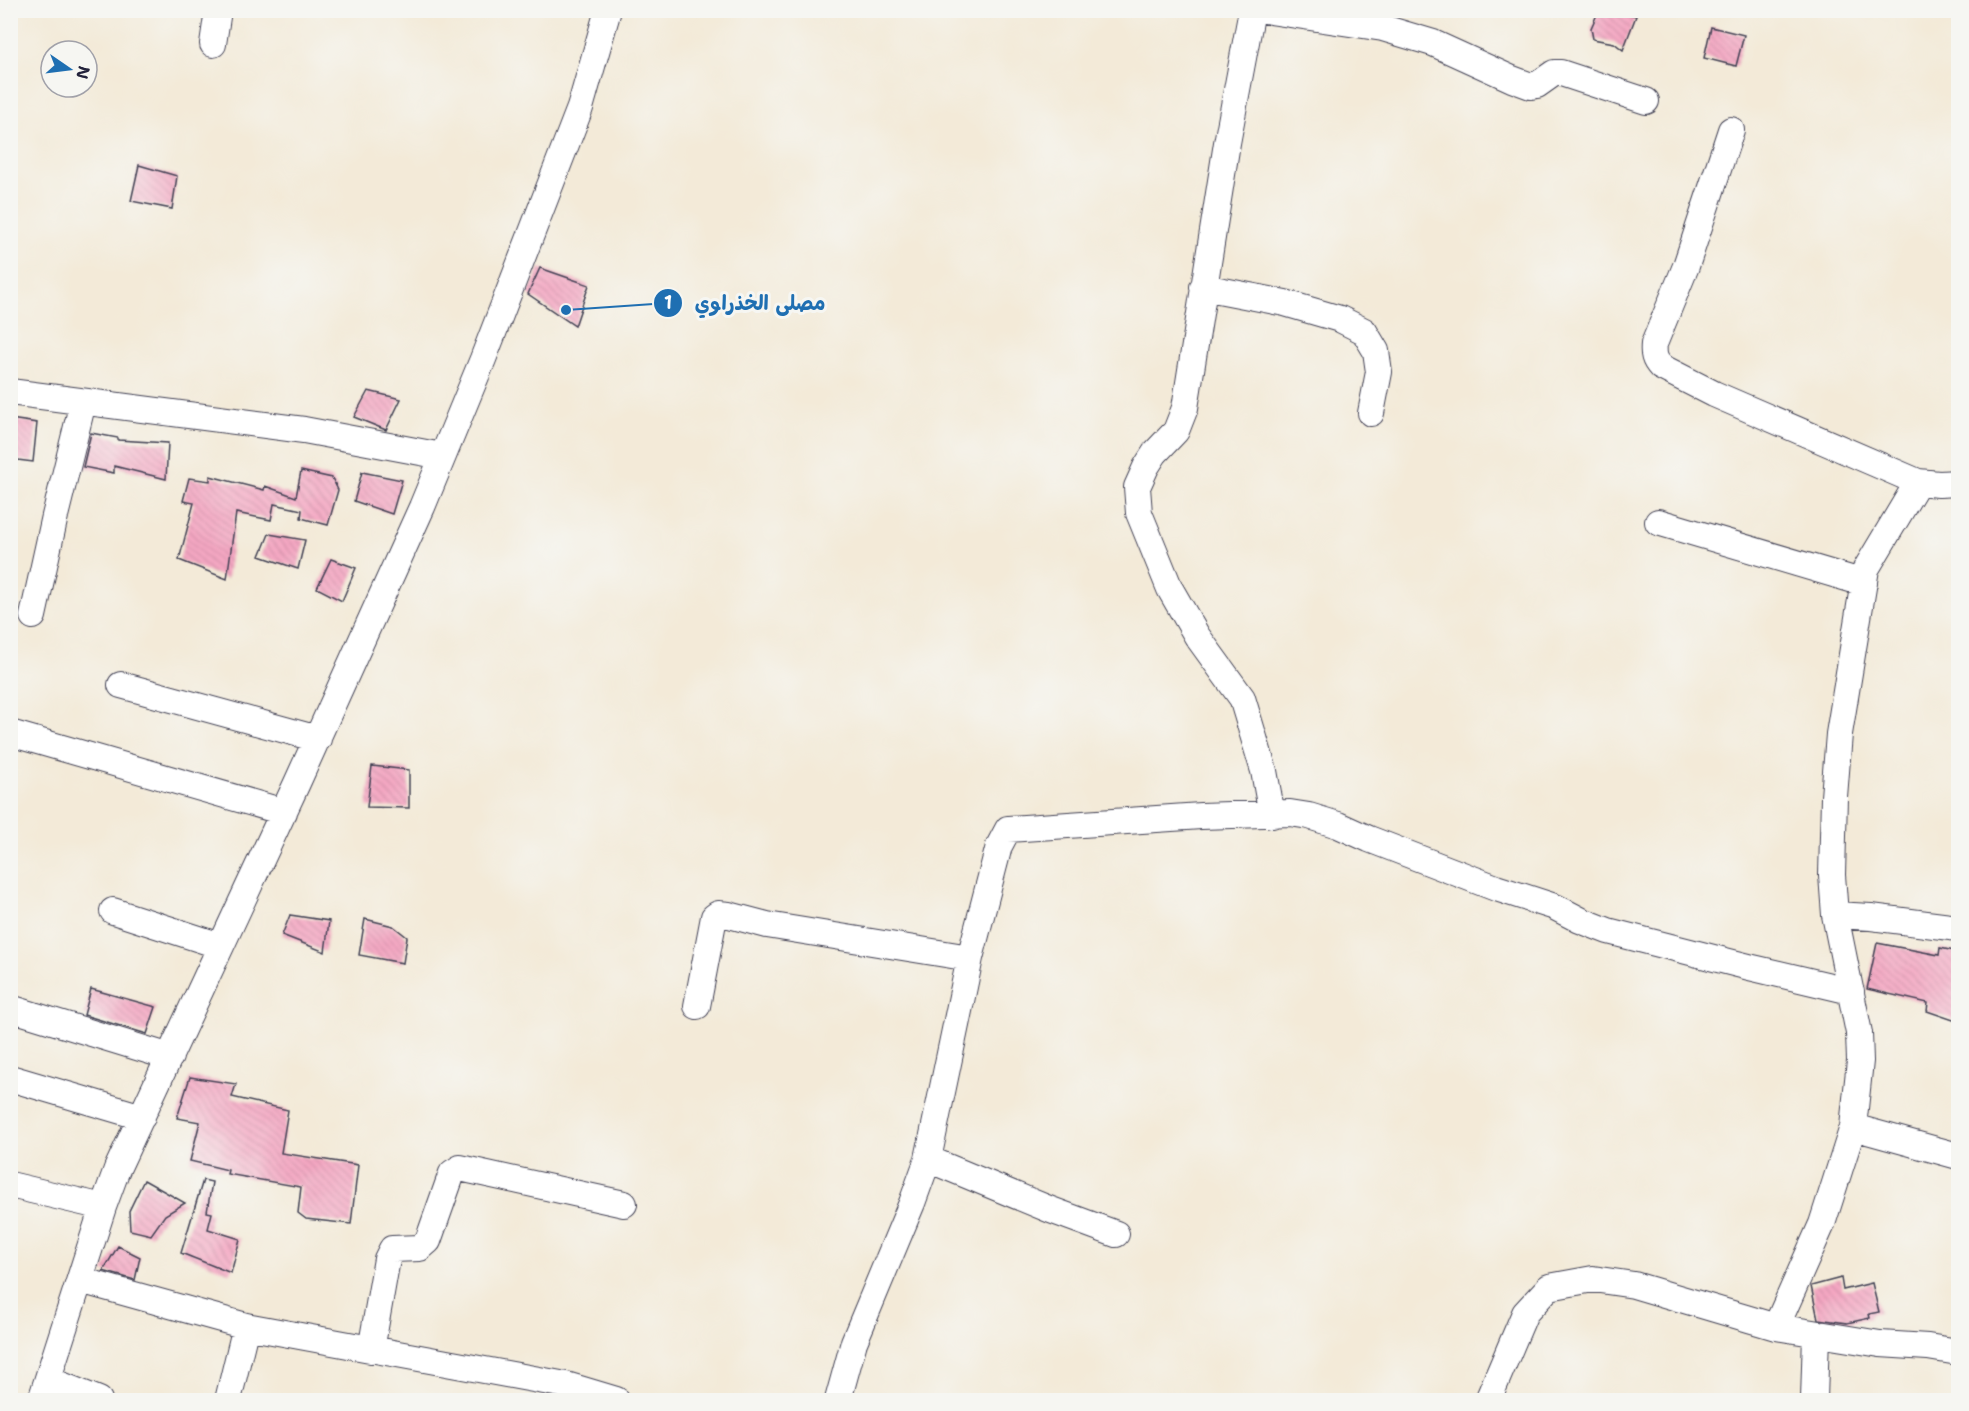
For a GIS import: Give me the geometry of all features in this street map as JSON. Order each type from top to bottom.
[{"type":"street","points":[[213,44],[218,10]]},
{"type":"street","points":[[99,1401],[45,1390],[103,1207],[117,1169],[318,739],[422,507],[483,359],[580,108],[608,10]]},
{"type":"street","points":[[1252,10],[1227,143],[1185,408],[1176,431],[1155,453],[1137,487],[1139,513],[1170,589],[1197,636],[1242,698],[1264,771],[1272,814]]},
{"type":"street","points":[[1264,10],[1383,28],[1433,43],[1531,86],[1537,85],[1554,73],[1561,73],[1646,101]]},
{"type":"street","points":[[1731,130],[1686,266],[1654,344],[1655,361],[1680,378],[1714,394],[1918,482],[1959,483]]},
{"type":"street","points":[[1203,287],[1285,303],[1340,319],[1364,331],[1376,351],[1379,372],[1371,412]]},
{"type":"street","points":[[10,392],[304,430],[442,456]]},
{"type":"street","points":[[33,616],[83,402]]},
{"type":"street","points":[[1776,1327],[1822,1224],[1853,1127],[1860,1060],[1859,1033],[1835,915],[1832,875],[1834,787],[1846,685],[1866,569],[1918,482]]},
{"type":"street","points":[[1658,522],[1864,583]]},
{"type":"street","points":[[121,686],[318,739]]},
{"type":"street","points":[[10,733],[284,812]]},
{"type":"street","points":[[838,1401],[854,1342],[928,1159],[970,958],[999,846],[1008,829],[1202,816],[1290,813],[1309,816],[1330,822],[1469,878],[1555,907],[1608,931],[1851,991]]},
{"type":"street","points":[[113,911],[221,946]]},
{"type":"street","points":[[697,1006],[714,917],[718,914],[767,925],[970,958]]},
{"type":"street","points":[[1835,915],[1959,928]]},
{"type":"street","points":[[10,1008],[170,1057]]},
{"type":"street","points":[[10,1078],[142,1118]]},
{"type":"street","points":[[1853,1127],[1959,1156]]},
{"type":"street","points":[[928,1159],[1116,1234]]},
{"type":"street","points":[[371,1350],[387,1258],[392,1249],[420,1248],[428,1241],[452,1173],[460,1168],[624,1204]]},
{"type":"street","points":[[10,1185],[103,1207]]},
{"type":"street","points":[[1488,1401],[1525,1313],[1549,1287],[1593,1279],[1634,1285],[1776,1327],[1880,1344],[1929,1347],[1959,1352]]},
{"type":"street","points":[[80,1280],[246,1326],[371,1350],[566,1393],[616,1401]]},
{"type":"street","points":[[228,1401],[246,1326]]},
{"type":"street","points":[[1814,1401],[1816,1334]]},
{"type":"building","points":[[1599,10],[1621,11],[1636,16],[1623,50],[1614,43],[1593,39],[1591,28]]},
{"type":"building","points":[[1711,27],[1744,35],[1736,66],[1704,58]]},
{"type":"building","points":[[139,165],[177,176],[172,209],[131,201]]},
{"type":"building","points":[[540,268],[589,285],[575,326],[528,294]]},
{"type":"building","points":[[368,391],[401,399],[386,430],[354,417]]},
{"type":"building","points":[[10,419],[37,423],[33,462],[10,459]]},
{"type":"building","points":[[91,433],[118,438],[118,440],[168,443],[166,479],[114,466],[114,473],[83,467]]},
{"type":"building","points":[[301,471],[332,478],[338,490],[328,525],[301,518],[302,510],[274,504],[271,520],[236,513],[227,579],[179,560],[194,503],[183,501],[189,478],[210,481],[210,476],[264,490],[265,486],[296,497]]},
{"type":"building","points":[[362,472],[402,480],[392,514],[354,501]]},
{"type":"building","points":[[269,534],[305,540],[298,569],[260,556]]},
{"type":"building","points":[[331,559],[356,568],[342,601],[317,588]]},
{"type":"building","points":[[372,766],[409,770],[409,808],[367,807]]},
{"type":"building","points":[[290,915],[329,921],[325,952],[282,935]]},
{"type":"building","points":[[365,919],[393,926],[407,937],[403,963],[359,955]]},
{"type":"building","points":[[1877,943],[1939,955],[1940,948],[1959,952],[1959,1022],[1927,1011],[1928,1003],[1867,989]]},
{"type":"building","points":[[91,989],[156,1007],[147,1034],[84,1015]]},
{"type":"building","points":[[190,1077],[236,1084],[232,1097],[288,1110],[281,1153],[358,1165],[351,1224],[306,1219],[298,1213],[301,1187],[227,1174],[228,1170],[190,1161],[200,1122],[177,1118]]},
{"type":"building","points":[[144,1180],[185,1203],[165,1215],[151,1235],[130,1230],[129,1211]]},
{"type":"building","points":[[203,1180],[212,1182],[207,1212],[212,1213],[208,1229],[240,1239],[231,1273],[181,1253]]},
{"type":"building","points":[[118,1246],[140,1257],[135,1280],[103,1271]]},
{"type":"building","points":[[1841,1278],[1843,1290],[1872,1283],[1879,1312],[1869,1314],[1870,1318],[1847,1323],[1818,1319],[1811,1286]]},
{"type":"place","name":"مصلى الخذراوي","points":[[566,310]]}]
